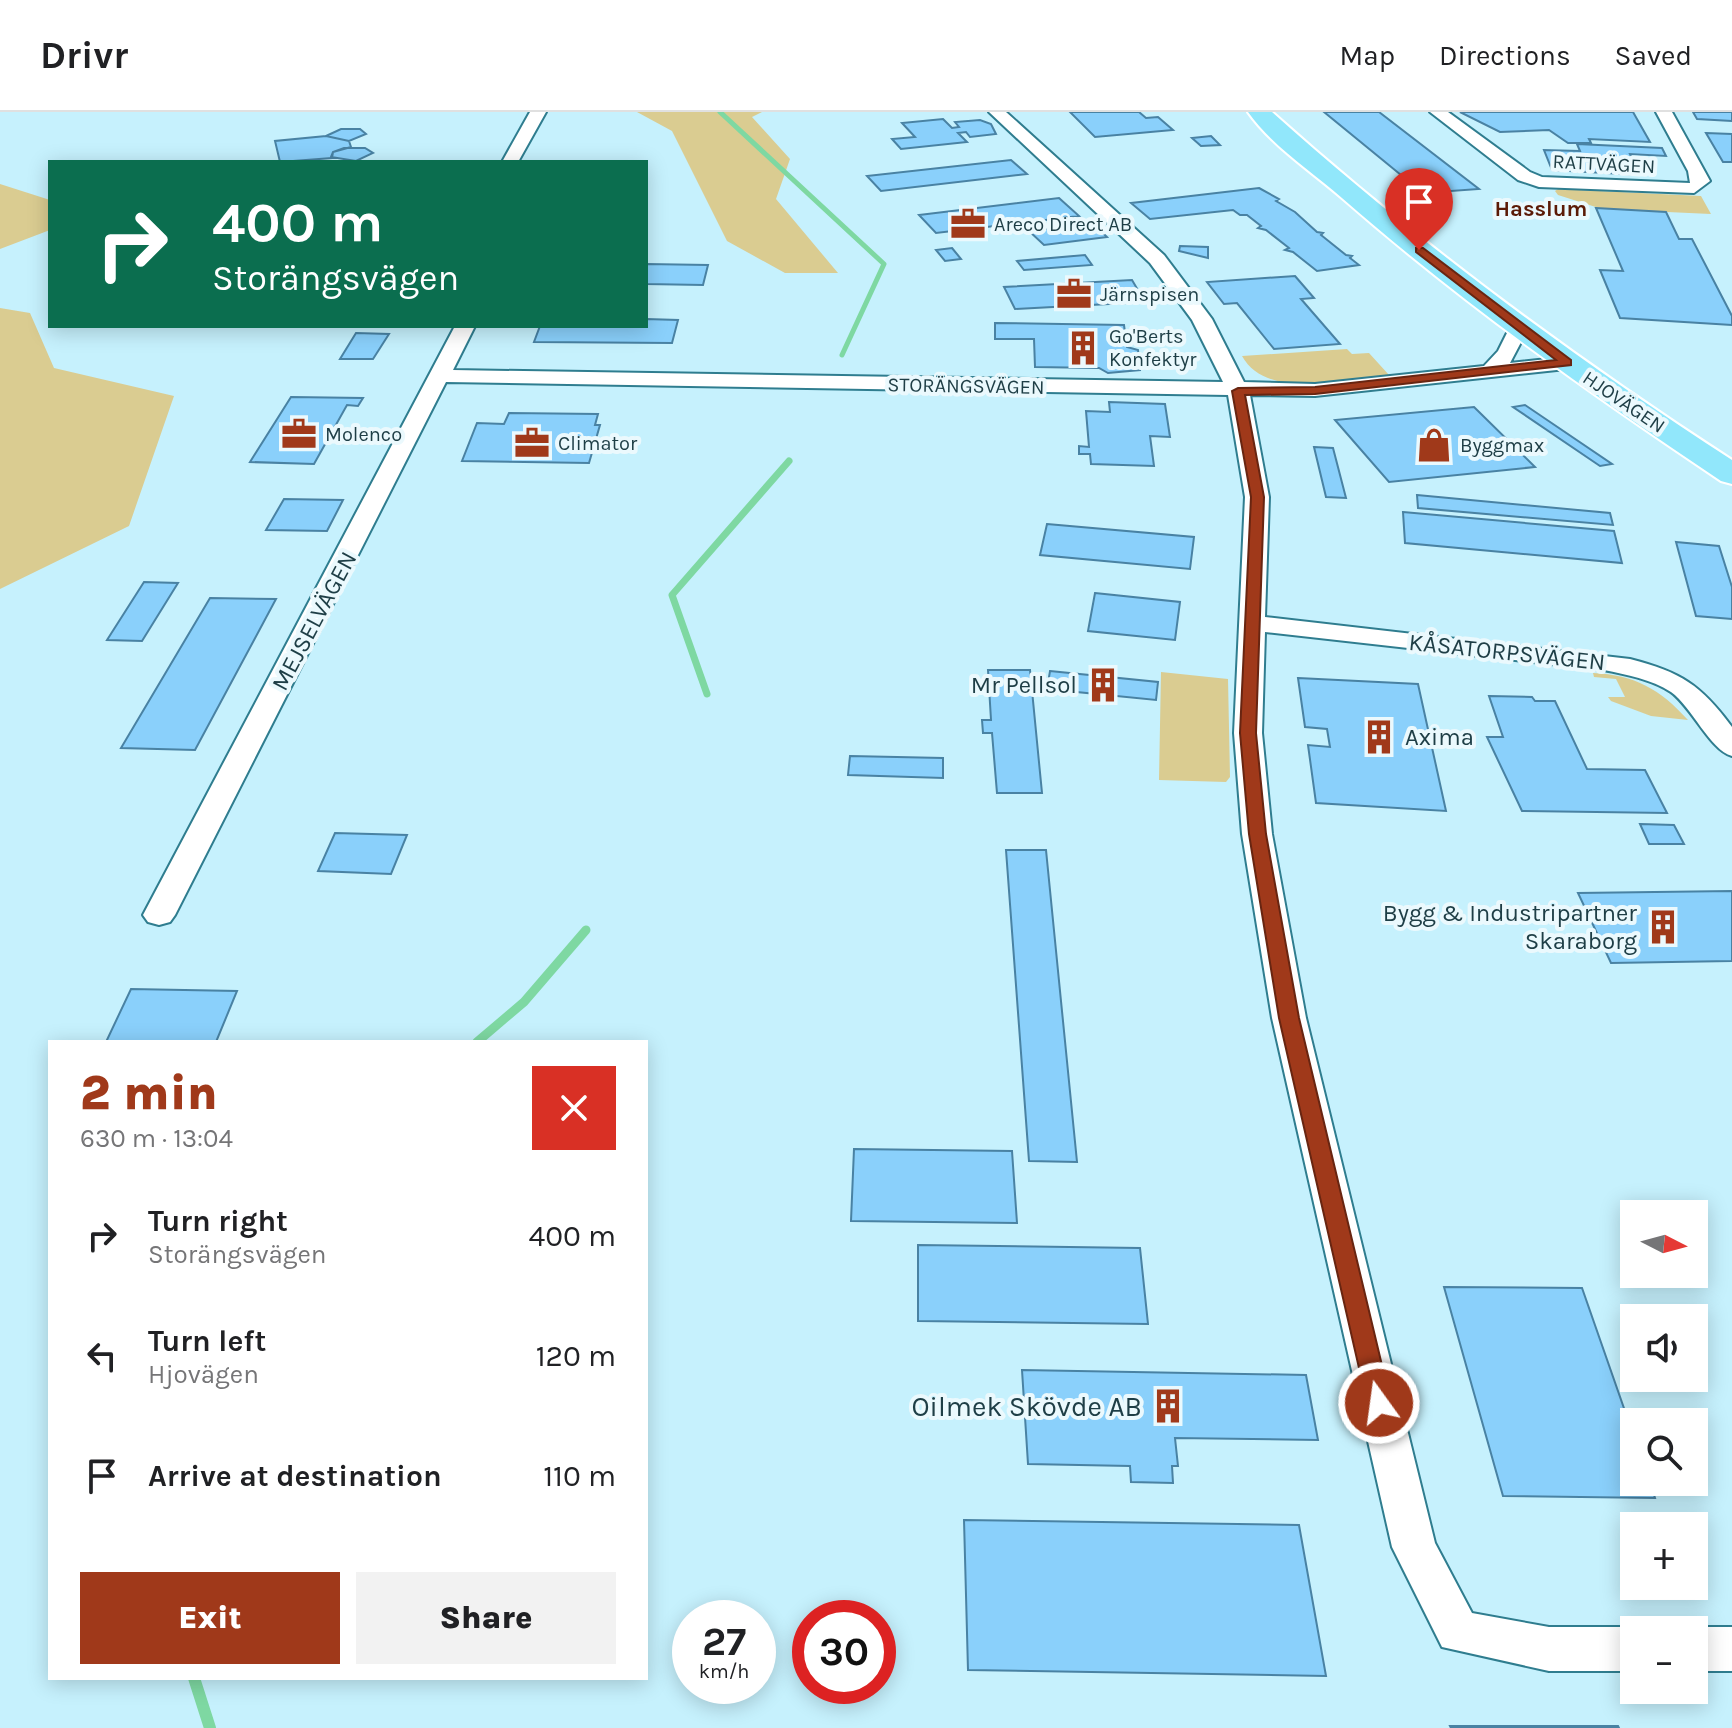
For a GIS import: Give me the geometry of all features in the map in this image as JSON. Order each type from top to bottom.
[{"type":"main road","name":"HJOVÄGEN","points":[[1259,112],[1333,181],[1566,363],[1732,474]]},
{"type":"street","points":[[511,160],[538,112]]},
{"type":"street","points":[[997,112],[1157,259],[1202,319],[1238,391],[1257,497],[1248,733],[1255,807],[1289,1018],[1414,1547],[1458,1632],[1549,1649],[1620,1649]]},
{"type":"street","name":"RATTVÄGEN","points":[[1438,112],[1524,176],[1539,182],[1694,188],[1701,181],[1664,112]]},
{"type":"street","points":[[1489,372],[1507,354],[1519,327]]},
{"type":"street","name":"MEJSELVÄGEN","points":[[159,915],[442,376],[464,328]]},
{"type":"street","name":"STORÄNGSVÄGEN","points":[[442,376],[1238,391],[1315,390],[1566,363]]},
{"type":"street","name":"KÅSATORPSVÄGEN","points":[[1250,623],[1604,662],[1658,672],[1695,697],[1732,747]]},
{"type":"street","points":[[1708,1649],[1732,1649]]},
{"type":"shaded area","points":[[637,112],[762,112],[752,117],[790,159],[776,199],[838,273],[785,273],[727,241],[672,131]]},
{"type":"shaded area","points":[[0,184],[48,199],[48,231],[0,249]]},
{"type":"shaded area","points":[[1555,191],[1701,196],[1711,214],[1602,209],[1558,195]]},
{"type":"shaded area","points":[[0,308],[30,313],[54,368],[174,396],[129,526],[0,589]]},
{"type":"shaded area","points":[[1347,349],[1352,354],[1369,353],[1389,375],[1330,383],[1288,383],[1269,379],[1254,370],[1242,356]]},
{"type":"shaded area","points":[[1161,672],[1228,679],[1230,777],[1226,782],[1159,780]]},
{"type":"shaded area","points":[[1593,673],[1622,677],[1646,686],[1688,720],[1651,716],[1611,701],[1608,697],[1625,697],[1616,679],[1594,677]]},
{"type":"building","points":[[1070,112],[1139,112],[1146,118],[1158,117],[1173,130],[1095,137]]},
{"type":"building","points":[[1324,112],[1379,112],[1479,189],[1423,193]]},
{"type":"building","points":[[1460,112],[1633,112],[1650,142],[1589,139],[1591,143],[1568,143],[1549,130],[1500,132]]},
{"type":"building","points":[[1693,112],[1732,112],[1732,121],[1697,119]]},
{"type":"building","points":[[943,119],[952,128],[959,127],[955,122],[980,120],[991,124],[996,134],[970,137],[966,132],[958,133],[967,142],[901,149],[892,139],[915,137],[902,123]]},
{"type":"building","points":[[341,129],[360,129],[366,134],[349,141],[326,136]]},
{"type":"building","points":[[1706,133],[1732,134],[1732,162],[1723,162]]},
{"type":"building","points":[[326,136],[349,141],[351,147],[333,152],[332,158],[280,160],[275,141]]},
{"type":"building","points":[[1211,136],[1220,145],[1201,146],[1192,138]]},
{"type":"building","points":[[1577,144],[1662,148],[1666,156],[1630,154],[1640,175],[1552,170],[1544,150],[1580,151]]},
{"type":"building","points":[[344,148],[365,148],[373,153],[358,160],[350,160],[331,157],[333,152]]},
{"type":"building","points":[[1011,160],[1027,174],[881,191],[867,176]]},
{"type":"building","points":[[1259,188],[1279,199],[1276,201],[1295,212],[1317,232],[1323,233],[1321,235],[1346,255],[1352,256],[1350,258],[1359,265],[1317,271],[1293,252],[1285,250],[1289,248],[1266,230],[1258,228],[1261,226],[1247,215],[1233,210],[1150,219],[1131,203]]},
{"type":"building","name":"Areco Direct AB","points":[[1059,198],[1079,216],[936,233],[919,215]]},
{"type":"building","points":[[1596,208],[1666,212],[1679,239],[1692,239],[1732,316],[1732,325],[1620,318],[1600,270],[1623,271]]},
{"type":"building","points":[[1092,223],[1107,237],[1044,245],[1029,231]]},
{"type":"building","points":[[1180,246],[1208,247],[1208,258],[1179,251]]},
{"type":"building","points":[[952,248],[961,259],[945,261],[936,250]]},
{"type":"building","points":[[1085,255],[1092,265],[1024,270],[1017,261]]},
{"type":"building","points":[[648,264],[708,265],[703,285],[648,284]]},
{"type":"building","points":[[1295,276],[1314,298],[1301,299],[1340,344],[1274,349],[1237,303],[1224,304],[1207,282]]},
{"type":"building","name":"Järnspisen","points":[[1132,280],[1145,302],[1015,309],[1004,287]]},
{"type":"building","points":[[648,319],[678,320],[672,343],[534,342],[539,328],[648,328]]},
{"type":"building","name":"Go'Berts Konfektyr","points":[[995,323],[1124,325],[1127,347],[1138,350],[1140,370],[1108,373],[1099,368],[1035,367],[1034,339],[995,339]]},
{"type":"building","points":[[356,333],[389,334],[373,359],[340,359]]},
{"type":"building","name":"Molenco","points":[[291,397],[363,398],[358,406],[347,405],[314,464],[250,462]]},
{"type":"building","points":[[1109,402],[1165,404],[1170,437],[1150,436],[1154,466],[1091,464],[1090,454],[1079,454],[1079,446],[1089,447],[1086,411],[1110,412]]},
{"type":"building","points":[[1525,405],[1612,464],[1600,466],[1513,407]]},
{"type":"building","name":"Byggmax","points":[[1474,407],[1535,467],[1389,482],[1335,420]]},
{"type":"building","name":"Climator","points":[[509,413],[598,414],[595,425],[600,425],[589,463],[462,461],[477,423],[504,424]]},
{"type":"building","points":[[1314,447],[1333,448],[1346,498],[1326,497]]},
{"type":"building","points":[[1417,495],[1610,513],[1613,525],[1418,508]]},
{"type":"building","points":[[284,499],[343,500],[327,531],[266,530]]},
{"type":"building","points":[[1403,512],[1614,531],[1622,563],[1405,543]]},
{"type":"building","points":[[1047,524],[1194,537],[1190,569],[1040,555]]},
{"type":"building","points":[[1676,542],[1719,546],[1732,587],[1732,619],[1696,616]]},
{"type":"building","points":[[144,582],[178,583],[142,641],[107,640]]},
{"type":"building","points":[[1095,593],[1180,602],[1175,640],[1088,631]]},
{"type":"building","points":[[210,598],[276,599],[195,750],[121,748]]},
{"type":"building","points":[[988,670],[1030,670],[1042,793],[997,793],[992,733],[983,733],[982,720],[991,720]]},
{"type":"building","name":"Mr Pellsol","points":[[1050,671],[1158,682],[1156,700],[1047,689]]},
{"type":"building","name":"Axima","points":[[1298,678],[1418,684],[1446,811],[1316,803],[1308,745],[1330,747],[1327,729],[1305,727]]},
{"type":"building","points":[[1489,696],[1555,701],[1587,769],[1645,770],[1667,813],[1522,811],[1487,737],[1503,737]]},
{"type":"building","points":[[850,756],[943,758],[943,778],[848,775]]},
{"type":"building","points":[[1640,824],[1674,825],[1684,844],[1649,844]]},
{"type":"building","points":[[335,833],[407,835],[391,874],[318,871]]},
{"type":"building","points":[[1006,850],[1046,850],[1077,1162],[1029,1161]]},
{"type":"building","name":"Bygg & Industripartner Skaraborg","points":[[1732,891],[1732,961],[1611,963],[1578,893]]},
{"type":"building","points":[[131,989],[237,991],[217,1040],[107,1040]]},
{"type":"building","points":[[854,1149],[1012,1151],[1017,1223],[851,1221]]},
{"type":"building","points":[[918,1245],[1140,1248],[1148,1324],[918,1321]]},
{"type":"building","points":[[1444,1287],[1582,1288],[1624,1408],[1620,1408],[1620,1496],[1655,1498],[1503,1496]]},
{"type":"building","name":"Oilmek Skövde AB","points":[[1022,1370],[1306,1375],[1318,1440],[1175,1438],[1178,1466],[1172,1466],[1173,1483],[1131,1482],[1130,1466],[1028,1464]]},
{"type":"building","points":[[964,1520],[1299,1525],[1326,1676],[968,1670]]},
{"type":"building","points":[[1618,1726],[1619,1728],[1451,1728]]},
{"type":"waterway","points":[[720,112],[884,264],[842,355]]},
{"type":"waterway","points":[[707,694],[672,595],[789,461]]},
{"type":"waterway","points":[[479,1040],[524,1002],[586,930]]},
{"type":"waterway","points":[[195,1680],[210,1728]]},
{"type":"place","name":"Areco Direct AB","points":[[968,224]]},
{"type":"place","name":"Järnspisen","points":[[1074,294]]},
{"type":"place","name":"Go'Berts Konfektyr","points":[[1083,348]]},
{"type":"place","name":"Molenco","points":[[299,434]]},
{"type":"place","name":"Climator","points":[[532,443]]},
{"type":"place","name":"Byggmax","points":[[1434,445]]},
{"type":"place","name":"Mr Pellsol","points":[[1103,685]]},
{"type":"place","name":"Axima","points":[[1379,737]]},
{"type":"place","name":"Bygg & Industripartner Skaraborg","points":[[1663,927]]},
{"type":"place","name":"Oilmek Skövde AB","points":[[1168,1406]]},
{"type":"district","name":"Hasslum","points":[[1541,209]]},
{"type":"route","points":[[1379,1403],[1289,1018],[1257,834],[1248,733],[1257,497],[1250,441],[1238,391],[1315,390],[1566,363],[1419,250]]}]
